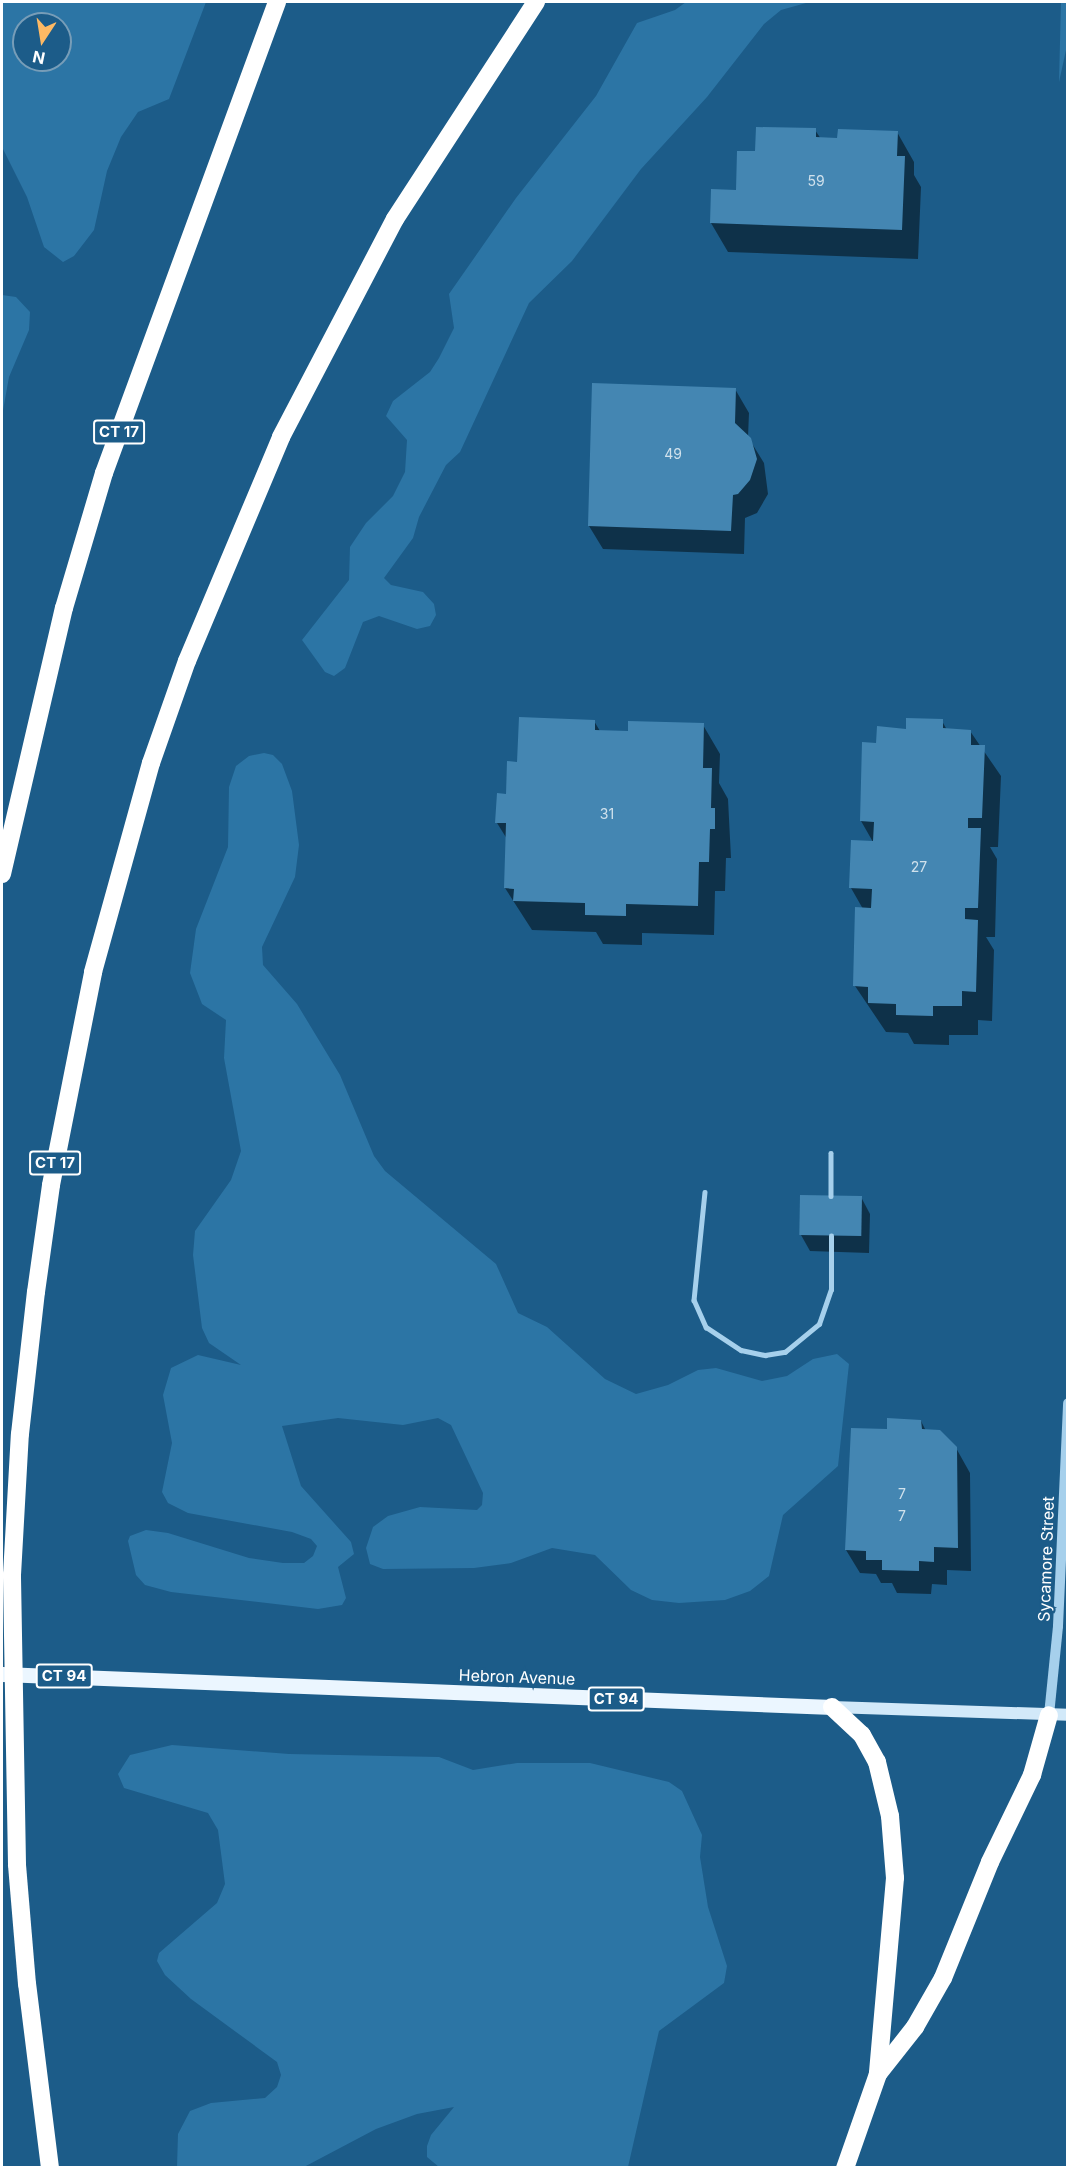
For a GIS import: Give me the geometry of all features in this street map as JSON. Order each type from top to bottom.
[{"type":"highway","name":"CT 17","points":[[2,874],[61,619],[104,472],[277,2]]},
{"type":"highway","name":"CT 17","points":[[50,2168],[17,1864],[12,1575],[20,1434],[36,1292],[51,1185],[93,972],[151,763],[187,661],[281,437],[395,219],[536,2]]},
{"type":"highway","points":[[832,1707],[868,1746],[880,1772],[890,1816],[894,1910],[878,2074],[845,2168]]},
{"type":"highway","points":[[878,2074],[915,2027],[943,1978],[990,1862],[1032,1775],[1049,1715]]},
{"type":"main road","name":"Hebron Avenue","points":[[2,1674],[1068,1715]]},
{"type":"street","name":"Sycamore Street","points":[[1049,1715],[1058,1626],[1068,1403]]},
{"type":"lane","points":[[831,1153],[831,1196]]},
{"type":"lane","points":[[705,1192],[694,1300],[706,1327],[741,1350],[765,1355],[785,1352],[819,1324],[831,1290],[831,1236]]},
{"type":"shaded area","points":[[2,2],[206,2],[169,99],[138,112],[121,137],[107,171],[94,230],[74,256],[63,262],[44,247],[27,197],[2,147]]},
{"type":"shaded area","points":[[686,2],[889,2],[806,3],[781,10],[764,24],[707,97],[641,169],[572,261],[529,303],[460,452],[446,465],[419,517],[413,538],[384,578],[391,585],[423,592],[434,604],[436,615],[430,626],[417,629],[379,616],[363,622],[345,668],[334,676],[325,672],[302,640],[349,580],[350,547],[366,523],[393,496],[405,472],[407,440],[386,416],[393,401],[430,372],[439,358],[454,328],[449,294],[516,198],[596,96],[637,23],[675,10]]},
{"type":"shaded area","points":[[1061,2],[1067,2],[1068,41],[1059,82]]},
{"type":"shaded area","points":[[2,295],[16,297],[30,312],[29,330],[9,377],[2,416]]},
{"type":"shaded area","points":[[264,753],[273,755],[282,764],[292,791],[299,845],[295,877],[262,947],[263,965],[297,1004],[340,1075],[374,1156],[385,1171],[496,1264],[518,1313],[547,1327],[605,1379],[636,1394],[668,1385],[698,1370],[716,1368],[762,1381],[787,1376],[813,1359],[837,1354],[849,1364],[838,1466],[783,1515],[769,1576],[750,1591],[725,1600],[679,1603],[652,1600],[631,1590],[595,1555],[552,1548],[511,1563],[474,1568],[383,1569],[370,1564],[366,1548],[373,1527],[388,1516],[420,1507],[477,1510],[482,1505],[483,1493],[451,1425],[438,1418],[403,1425],[338,1418],[282,1426],[301,1486],[351,1542],[354,1554],[338,1567],[346,1598],[342,1605],[318,1609],[171,1592],[145,1585],[136,1575],[128,1541],[130,1536],[146,1530],[168,1533],[249,1558],[283,1563],[304,1563],[313,1556],[317,1546],[311,1539],[292,1532],[188,1513],[168,1503],[162,1492],[172,1443],[163,1395],[171,1368],[198,1355],[241,1365],[209,1343],[202,1328],[193,1255],[195,1231],[231,1180],[241,1151],[224,1058],[226,1020],[202,1004],[190,973],[196,929],[228,847],[229,787],[236,766],[249,756]]},
{"type":"shaded area","points":[[172,1745],[289,1754],[439,1757],[473,1770],[517,1763],[590,1763],[669,1782],[682,1791],[702,1835],[700,1857],[708,1907],[727,1966],[724,1983],[659,2031],[628,2167],[439,2167],[427,2157],[427,2146],[431,2135],[454,2107],[417,2114],[376,2129],[304,2167],[177,2167],[178,2134],[190,2111],[211,2103],[265,2098],[277,2087],[281,2075],[277,2062],[191,1999],[165,1975],[157,1961],[159,1953],[217,1903],[225,1884],[218,1830],[208,1813],[124,1788],[118,1774],[130,1755]]},
{"type":"building","points":[[756,127],[816,128],[816,137],[837,138],[838,129],[898,131],[897,156],[905,156],[902,230],[710,223],[711,189],[736,190],[737,151],[755,151]]},
{"type":"building","points":[[592,383],[736,388],[735,423],[751,438],[757,459],[750,480],[738,494],[733,495],[731,531],[588,526]]},
{"type":"building","points":[[519,717],[595,720],[595,730],[628,731],[628,721],[704,723],[703,768],[712,768],[711,808],[715,808],[715,829],[710,829],[709,862],[699,862],[698,906],[626,904],[626,916],[585,915],[585,903],[513,901],[514,889],[504,888],[506,823],[495,823],[497,793],[506,794],[507,761],[517,762]]},
{"type":"building","points":[[906,718],[943,719],[943,728],[971,730],[971,745],[985,745],[982,818],[968,818],[968,828],[981,828],[978,908],[965,908],[965,919],[978,920],[976,992],[962,991],[962,1006],[933,1006],[933,1016],[896,1015],[896,1004],[868,1003],[868,987],[853,986],[855,907],[871,908],[872,889],[849,888],[851,840],[873,841],[874,822],[860,821],[862,742],[876,743],[877,726],[906,729]]},
{"type":"building","points":[[800,1195],[862,1196],[861,1236],[799,1235]]},
{"type":"building","points":[[887,1418],[921,1420],[922,1429],[940,1430],[957,1447],[958,1548],[934,1547],[934,1562],[919,1561],[919,1571],[882,1570],[882,1560],[866,1560],[866,1551],[845,1550],[851,1428],[887,1429]]}]
